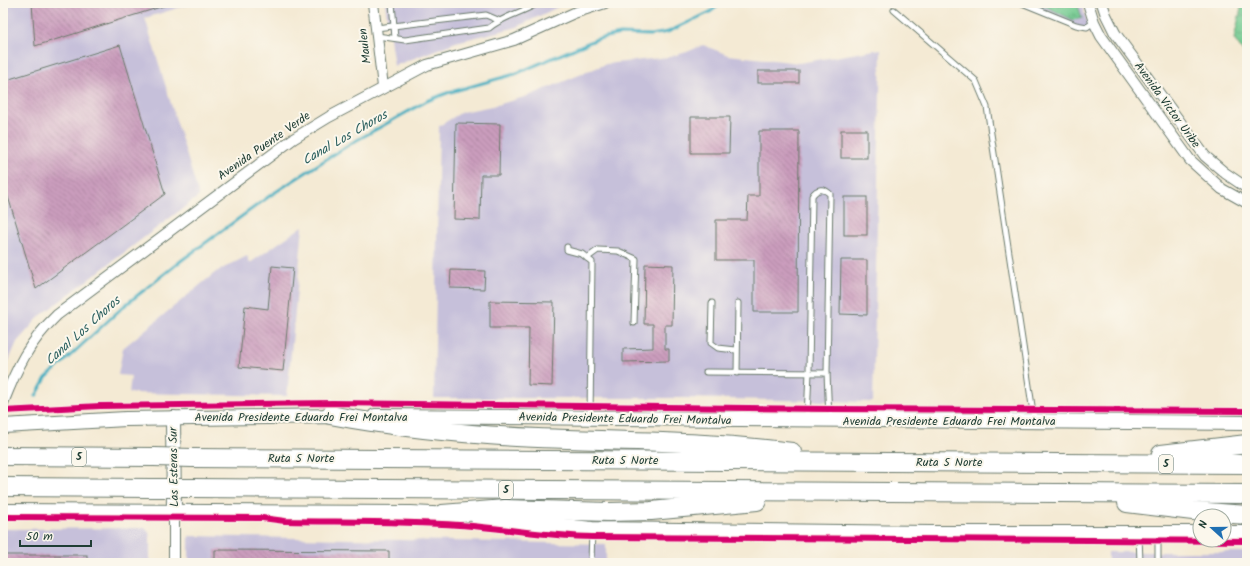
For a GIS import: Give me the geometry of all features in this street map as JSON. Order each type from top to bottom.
[{"type":"highway","points":[[330,415],[396,427],[454,433],[539,438],[700,442],[770,449],[858,462]]},
{"type":"highway","points":[[1085,463],[1247,444]]},
{"type":"highway","name":"Ruta 5 Norte","points":[[3,456],[1247,464]]},
{"type":"highway","name":"5","points":[[3,487],[1247,494]]},
{"type":"highway","points":[[442,514],[505,509],[609,512],[651,511],[732,504],[819,492]]},
{"type":"highway","points":[[1071,494],[1155,507],[1247,515]]},
{"type":"main road","name":"Avenida Presidente Eduardo Frei Montalva","points":[[3,426],[173,418],[330,415],[1247,423]]},
{"type":"main road","name":"Las Esteras Sur","points":[[173,418],[174,511]]},
{"type":"main road","points":[[3,511],[442,514],[592,529],[930,533],[1192,533]]},
{"type":"main road","points":[[1232,533],[1247,533]]},
{"type":"street","name":"Maulen","points":[[373,3],[382,87]]},
{"type":"street","name":"Avenida Puente Verde","points":[[3,403],[24,355],[41,332],[57,315],[293,139],[329,116],[382,87],[439,60],[514,40],[584,6],[606,3]]},
{"type":"street","name":"Avenida Victor Uribe","points":[[1088,3],[1094,22],[1114,55],[1190,160],[1222,189],[1247,203]]},
{"type":"street","name":"Avenida Victor Uribe","points":[[1102,3],[1115,33],[1196,144],[1216,166],[1247,188]]},
{"type":"street","name":"Las Esteras Sur","points":[[174,511],[174,563]]},
{"type":"lane","points":[[392,3],[395,38]]},
{"type":"lane","points":[[376,32],[405,40],[489,28],[498,20],[512,16],[538,3]]},
{"type":"lane","points":[[1022,3],[1076,25],[1087,27],[1094,22]]},
{"type":"lane","points":[[894,10],[976,81],[987,107],[1035,422]]},
{"type":"lane","points":[[376,32],[394,26],[486,15],[498,20]]},
{"type":"lane","points":[[807,420],[812,196],[816,191],[824,190],[830,194],[827,373],[830,420]]},
{"type":"lane","points":[[567,247],[567,250],[582,254],[592,262],[590,418]]},
{"type":"lane","points":[[587,258],[598,250],[618,251],[636,259],[634,323]]},
{"type":"lane","points":[[712,303],[711,343],[718,348],[736,350]]},
{"type":"lane","points":[[737,373],[736,350],[738,303]]},
{"type":"lane","points":[[706,372],[827,373]]},
{"type":"lane","points":[[591,563],[592,529]]},
{"type":"lane","points":[[1139,533],[1140,563]]},
{"type":"lane","points":[[1158,533],[1158,563]]},
{"type":"shaded area","points":[[3,3],[194,3],[145,18],[199,196],[40,316],[17,342],[3,374]]},
{"type":"shaded area","points":[[385,3],[566,3],[517,27],[456,42],[394,66]]},
{"type":"shaded area","points":[[1017,3],[1081,3],[1091,34]]},
{"type":"shaded area","points":[[703,45],[728,55],[799,63],[881,49],[873,402],[683,398],[434,398],[439,126],[462,112],[497,105],[531,95],[606,64],[669,57],[687,52]]},
{"type":"shaded area","points":[[303,226],[287,396],[129,393],[131,376],[118,375],[123,348],[216,272],[247,256],[250,263]]},
{"type":"shaded area","points":[[145,528],[150,534],[150,563],[3,563],[3,529]]},
{"type":"shaded area","points":[[189,536],[606,544],[606,563],[189,563]]},
{"type":"shaded area","points":[[1108,552],[1247,552],[1247,563],[1108,563]]},
{"type":"green space","points":[[1039,3],[1077,3],[1082,18],[1073,20]]},
{"type":"green space","points":[[1242,3],[1247,3],[1247,58],[1234,39]]},
{"type":"building","points":[[32,3],[167,3],[167,5],[35,46]]},
{"type":"building","points":[[120,45],[165,194],[36,289],[3,180],[3,81]]},
{"type":"building","points":[[758,71],[799,71],[799,83],[758,83]]},
{"type":"building","points":[[691,117],[730,117],[729,153],[691,153]]},
{"type":"building","points":[[456,123],[500,124],[499,175],[481,175],[480,220],[454,219]]},
{"type":"building","points":[[841,130],[867,130],[867,158],[841,158]]},
{"type":"building","points":[[759,131],[799,131],[798,312],[754,312],[754,260],[716,260],[716,220],[747,220],[748,196],[759,196]]},
{"type":"building","points":[[844,197],[867,197],[867,235],[844,235]]},
{"type":"building","points":[[841,260],[867,260],[867,315],[840,314]]},
{"type":"building","points":[[645,264],[673,265],[672,325],[665,325],[665,349],[669,349],[669,361],[623,362],[623,349],[653,348],[653,324],[644,324]]},
{"type":"building","points":[[272,266],[293,268],[283,371],[239,367],[245,306],[268,309]]},
{"type":"building","points":[[451,270],[485,271],[484,289],[450,288]]},
{"type":"building","points":[[490,301],[554,302],[552,386],[528,385],[529,328],[490,328]]},
{"type":"building","points":[[215,550],[389,551],[389,563],[215,563]]},
{"type":"building","points":[[3,555],[87,555],[87,563],[3,563]]},
{"type":"waterway","name":"Canal Los Choros","points":[[36,396],[46,378],[124,306],[182,260],[271,195],[350,144],[427,101],[447,93],[515,74],[597,39],[620,34],[651,35],[668,32],[710,12],[722,3]]},
{"type":"cycle path","points":[[3,411],[100,406],[333,403],[829,409],[1247,411]]},
{"type":"cycle path","points":[[3,517],[262,518],[285,521],[416,523],[459,525],[592,537],[1247,541]]}]
